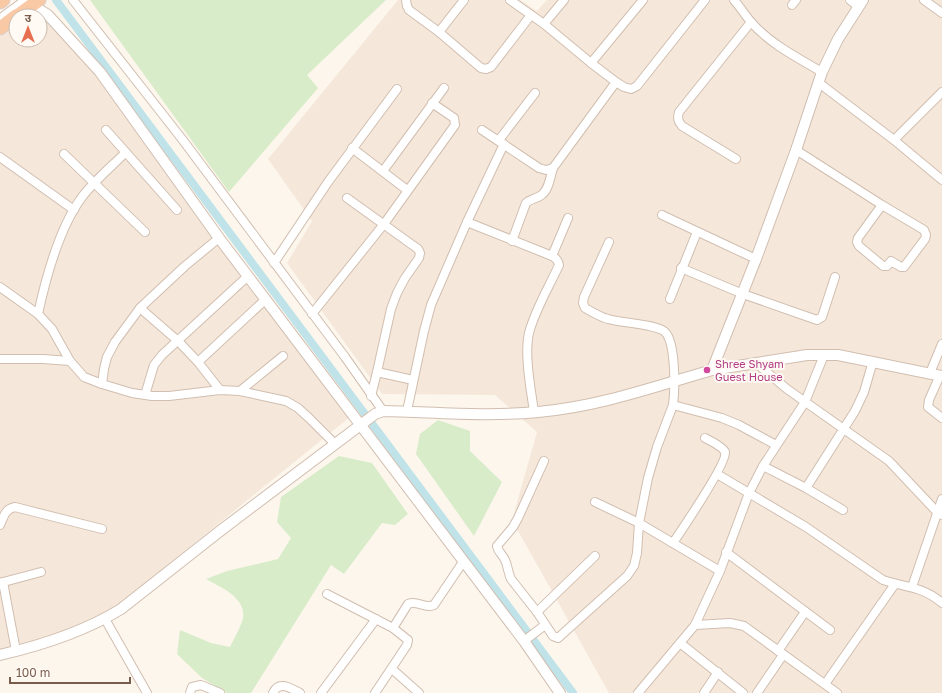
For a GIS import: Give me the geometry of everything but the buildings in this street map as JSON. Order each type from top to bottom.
[{"type":"highway","points":[[28,8],[39,0]]},
{"type":"street","points":[[0,20],[27,0]]},
{"type":"street","points":[[73,0],[182,139],[345,357],[371,396],[379,413]]},
{"type":"street","points":[[406,0],[409,10],[439,32],[481,68],[486,69],[491,67],[532,15]]},
{"type":"street","points":[[439,32],[464,0]]},
{"type":"street","points":[[510,0],[544,24],[590,63],[616,82],[631,89],[637,86],[705,0]]},
{"type":"street","points":[[544,24],[564,0]]},
{"type":"street","points":[[590,63],[643,0]]},
{"type":"street","points":[[734,0],[751,22],[763,34],[786,51],[822,72]]},
{"type":"street","points":[[712,370],[756,259],[796,150],[822,72],[838,40],[861,3],[850,0]]},
{"type":"street","points":[[924,0],[942,13]]},
{"type":"street","points":[[48,15],[100,72],[219,238],[362,423],[463,562],[526,640],[560,693]]},
{"type":"street","points":[[736,159],[682,126],[678,117],[679,112],[751,22]]},
{"type":"street","points":[[512,241],[526,203],[529,200],[543,195],[546,190],[552,168],[616,82]]},
{"type":"street","points":[[819,83],[894,140],[942,180]]},
{"type":"street","points":[[383,171],[444,88]]},
{"type":"street","points":[[274,263],[352,148],[397,89]]},
{"type":"street","points":[[407,411],[431,305],[501,142],[535,92]]},
{"type":"street","points":[[894,140],[942,92]]},
{"type":"street","points":[[312,314],[384,224],[407,190],[455,126],[454,118],[432,103]]},
{"type":"street","points":[[106,130],[177,210]]},
{"type":"street","points":[[482,130],[539,168],[546,170],[552,168]]},
{"type":"street","points":[[352,148],[407,190]]},
{"type":"street","points":[[796,150],[924,230],[926,235],[925,239],[904,267],[901,267],[892,261],[887,266],[883,266],[859,246],[857,242],[858,238],[882,205]]},
{"type":"street","points":[[38,314],[61,236],[74,210],[82,197],[125,153]]},
{"type":"street","points":[[64,154],[145,232]]},
{"type":"street","points":[[0,157],[74,210]]},
{"type":"street","points":[[347,198],[418,249],[420,253],[420,258],[397,293],[390,309],[371,396]]},
{"type":"street","points":[[662,215],[756,259]]},
{"type":"street","points":[[552,256],[568,218]]},
{"type":"street","points":[[467,222],[552,256],[558,261],[559,266],[533,321],[529,334],[528,346],[534,412]]},
{"type":"street","points":[[670,299],[681,268],[697,232]]},
{"type":"street","points":[[102,384],[107,357],[115,342],[140,308],[185,266],[219,238]]},
{"type":"street","points":[[544,461],[518,518],[513,527],[497,546],[505,560],[511,579],[537,612],[542,627],[558,638],[561,637],[627,576],[634,566],[637,553],[639,523],[648,478],[672,405],[674,394],[674,365],[670,341],[665,332],[655,328],[608,319],[585,308],[583,303],[584,297],[609,242]]},
{"type":"street","points":[[681,268],[743,294],[817,320],[822,317],[835,277]]},
{"type":"street","points":[[145,395],[154,365],[162,355],[248,276]]},
{"type":"street","points":[[0,287],[38,314],[52,329],[70,361],[84,377],[102,384],[145,395],[169,396],[220,390],[240,391],[286,401],[298,408],[335,444]]},
{"type":"street","points":[[198,362],[266,299]]},
{"type":"street","points":[[140,308],[178,341],[198,362],[220,390]]},
{"type":"street","points":[[930,373],[942,344]]},
{"type":"street","points":[[0,655],[48,642],[105,619],[121,609],[220,531],[362,423],[379,413],[407,411],[495,414],[534,412],[584,406],[712,370],[807,355],[838,355],[941,376],[929,400],[928,407],[942,418]]},
{"type":"street","points":[[638,693],[695,624],[720,571],[749,493],[763,466],[805,402],[824,355]]},
{"type":"street","points":[[240,391],[282,356]]},
{"type":"street","points":[[2,357],[70,361]]},
{"type":"street","points":[[806,488],[844,429],[864,392],[873,361]]},
{"type":"street","points":[[756,363],[805,402],[889,461],[940,514]]},
{"type":"street","points":[[377,372],[413,380]]},
{"type":"street","points":[[672,405],[722,418],[739,425],[776,445]]},
{"type":"street","points":[[673,543],[717,474],[726,454],[724,450],[705,438]]},
{"type":"street","points":[[763,466],[806,488],[843,510]]},
{"type":"street","points":[[717,474],[838,548],[883,580],[920,589],[934,596],[942,603]]},
{"type":"street","points":[[912,587],[940,514],[942,499]]},
{"type":"street","points":[[595,502],[639,523],[720,571]]},
{"type":"street","points":[[0,525],[5,512],[10,508],[15,507],[102,529]]},
{"type":"street","points":[[726,552],[830,630]]},
{"type":"street","points":[[537,612],[595,556]]},
{"type":"street","points":[[393,628],[408,604],[412,603],[428,607],[434,605],[463,562]]},
{"type":"street","points":[[16,651],[2,582],[41,572]]},
{"type":"street","points":[[825,684],[895,584]]},
{"type":"street","points":[[327,594],[393,628],[406,637],[408,642],[392,669],[375,693]]},
{"type":"street","points":[[756,693],[805,612]]},
{"type":"street","points":[[105,619],[146,693]]},
{"type":"street","points":[[321,693],[376,619]]},
{"type":"street","points":[[695,624],[738,624],[744,626],[837,693]]},
{"type":"street","points":[[526,640],[542,627]]},
{"type":"street","points":[[680,643],[743,693]]},
{"type":"street","points":[[392,669],[419,693]]},
{"type":"street","points":[[704,693],[718,672]]},
{"type":"street","points":[[190,693],[192,687],[201,685],[220,693]]},
{"type":"street","points":[[273,693],[277,687],[281,685],[300,693]]},
{"type":"shaded area","points":[[398,0],[520,0],[537,11],[547,0],[942,0],[942,693],[609,693],[512,520],[537,432],[495,395],[382,394],[287,263],[312,221],[268,159]]},
{"type":"shaded area","points":[[48,10],[350,417],[107,614],[76,629],[0,650],[0,36],[8,30],[8,48],[48,48]]},
{"type":"green space","points":[[90,0],[386,0],[307,75],[318,88],[229,192]]},
{"type":"green space","points":[[438,420],[470,431],[470,451],[502,482],[474,536],[416,454],[420,434]]},
{"type":"green space","points":[[339,456],[372,463],[408,514],[395,525],[382,523],[344,574],[331,565],[251,693],[227,693],[202,678],[177,654],[180,630],[211,643],[230,647],[242,621],[243,611],[240,604],[231,594],[225,589],[206,579],[227,571],[278,559],[291,538],[277,522],[281,497]]},
{"type":"waterway","points":[[56,0],[573,693]]},
{"type":"place","name":"Shree Shyam Guest House","points":[[707,370]]}]
